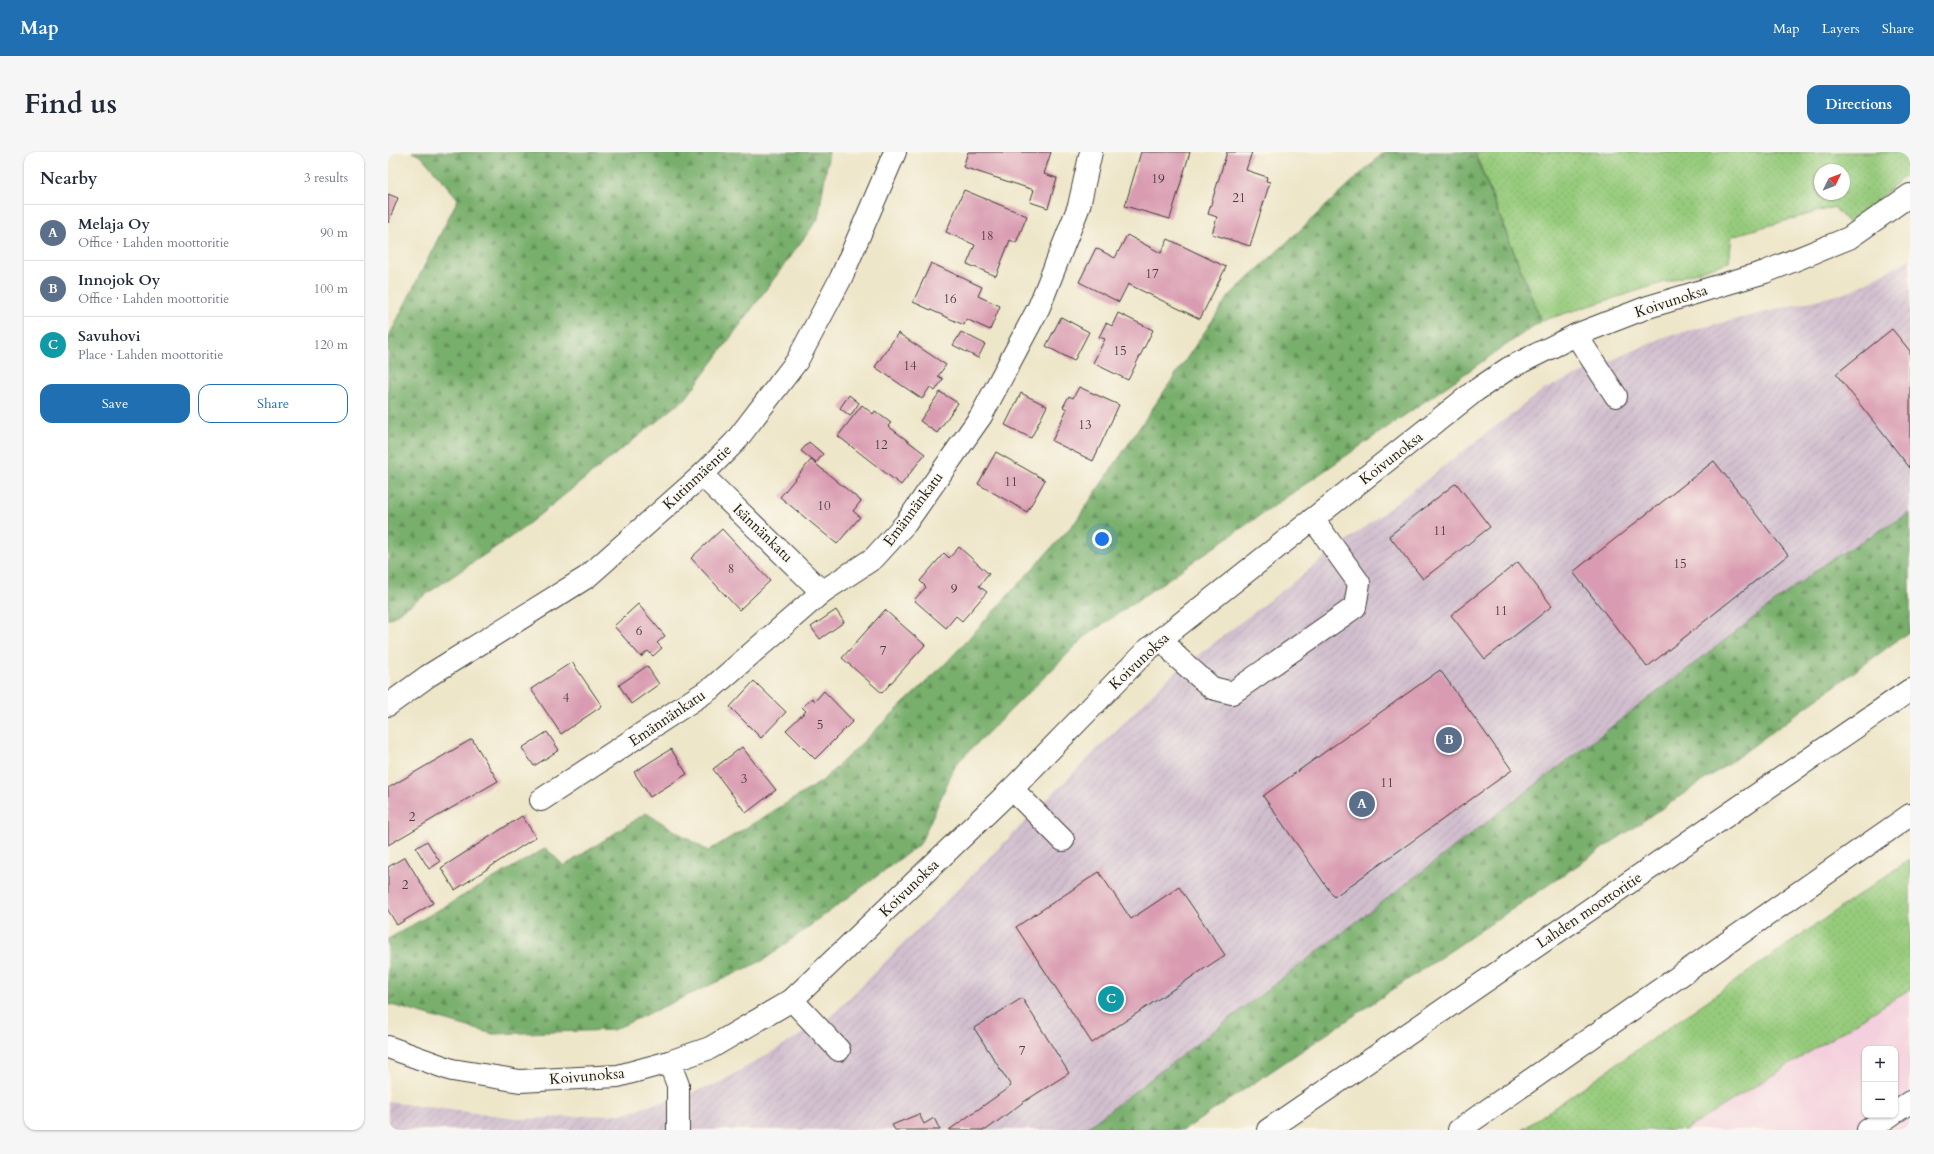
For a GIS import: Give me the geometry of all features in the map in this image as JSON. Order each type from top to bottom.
[{"type":"main road","name":"Kutinmäentie","points":[[388,705],[428,676],[573,587],[702,475],[735,442],[797,361],[840,278],[895,152]]},
{"type":"main road","name":"Emännänkatu","points":[[541,800],[713,687],[822,592],[874,558],[901,529],[981,416],[1039,307],[1079,206],[1091,152]]},
{"type":"main road","name":"Koivunoksa","points":[[388,1047],[452,1070],[520,1081],[618,1076],[669,1062],[710,1048],[792,1000],[1012,789],[1146,651],[1476,391],[1509,368],[1576,335],[1648,307],[1765,272],[1848,238],[1910,195]]},
{"type":"main road","points":[[1576,335],[1616,396]]},
{"type":"main road","name":"Isännänkatu","points":[[702,475],[822,592]]},
{"type":"main road","points":[[1162,638],[1178,658],[1212,688],[1232,693],[1354,607],[1359,583],[1313,519]]},
{"type":"main road","name":"Lahden moottoritie","points":[[1268,1130],[1910,690]]},
{"type":"main road","points":[[1012,789],[1063,840]]},
{"type":"main road","points":[[1458,1130],[1910,815]]},
{"type":"main road","points":[[792,1000],[839,1050]]},
{"type":"main road","points":[[669,1062],[678,1085],[678,1130]]},
{"type":"main road","points":[[1898,1110],[1910,1102]]},
{"type":"main road","points":[[1868,1130],[1886,1118]]},
{"type":"shaded area","points":[[1910,259],[1910,513],[1827,562],[1084,1130],[388,1130],[388,1102],[526,1119],[621,1114],[719,1083],[829,1018],[1167,679],[1543,390],[1667,336],[1849,292]]},
{"type":"shaded area","points":[[1910,989],[1910,1130],[1685,1130]]},
{"type":"green space","points":[[412,152],[829,152],[818,219],[686,398],[518,532],[388,620],[388,338],[458,199],[422,157]]},
{"type":"green space","points":[[1384,152],[1474,152],[1541,321],[1087,635],[956,764],[920,844],[764,960],[613,1030],[493,1034],[388,1004],[388,939],[546,848],[564,866],[646,813],[708,851],[821,782],[947,662],[1076,521],[1229,296]]},
{"type":"green space","points":[[1475,152],[1910,152],[1910,171],[1850,225],[1834,207],[1732,236],[1729,262],[1541,321]]},
{"type":"green space","points":[[1910,513],[1910,631],[1731,762],[1184,1130],[1084,1130],[1827,562]]},
{"type":"green space","points":[[1910,859],[1910,989],[1685,1130],[1522,1130]]},
{"type":"building","points":[[968,152],[1051,152],[1044,174],[1057,178],[1048,208],[1030,202],[1034,190],[963,167]]},
{"type":"building","points":[[1141,152],[1190,152],[1170,219],[1125,206]]},
{"type":"building","points":[[1227,152],[1252,152],[1246,170],[1267,177],[1266,181],[1270,182],[1250,246],[1212,234],[1217,217],[1208,214]]},
{"type":"building","points":[[964,190],[1027,216],[1016,243],[1010,240],[996,276],[967,264],[975,245],[946,232]]},
{"type":"building","points":[[388,194],[398,198],[388,223]]},
{"type":"building","points":[[1127,235],[1161,253],[1168,239],[1226,267],[1200,319],[1128,284],[1119,302],[1079,282],[1096,248],[1115,258]]},
{"type":"building","points":[[931,263],[982,287],[978,296],[1000,306],[990,330],[966,319],[964,325],[913,302]]},
{"type":"building","points":[[1118,313],[1153,330],[1128,380],[1093,363],[1105,339],[1099,337],[1106,323],[1112,326]]},
{"type":"building","points":[[1061,317],[1089,332],[1074,361],[1046,346]]},
{"type":"building","points":[[1892,329],[1910,351],[1910,468],[1836,374]]},
{"type":"building","points":[[961,332],[985,344],[978,358],[953,345]]},
{"type":"building","points":[[898,333],[946,365],[938,376],[943,379],[935,391],[930,387],[922,399],[875,367]]},
{"type":"building","points":[[1079,387],[1119,405],[1093,461],[1052,441],[1067,409],[1063,407],[1069,396],[1073,398]]},
{"type":"building","points":[[940,392],[958,403],[937,433],[920,421]]},
{"type":"building","points":[[1021,393],[1047,406],[1031,438],[1005,425]]},
{"type":"building","points":[[849,395],[859,403],[850,416],[840,408]]},
{"type":"building","points":[[862,405],[873,414],[875,411],[891,423],[888,426],[925,454],[901,485],[838,436]]},
{"type":"building","points":[[809,442],[823,454],[816,463],[801,451]]},
{"type":"building","points":[[996,452],[1045,480],[1027,512],[978,484]]},
{"type":"building","points":[[811,460],[861,501],[853,511],[860,517],[837,544],[780,497]]},
{"type":"building","points":[[1714,461],[1788,555],[1647,667],[1573,572]]},
{"type":"building","points":[[1456,483],[1490,527],[1423,579],[1389,536]]},
{"type":"building","points":[[722,529],[770,581],[739,610],[691,558]]},
{"type":"building","points":[[959,547],[989,574],[979,586],[987,592],[962,621],[956,616],[946,628],[914,600],[926,587],[920,581],[944,553],[949,558]]},
{"type":"building","points":[[1518,562],[1552,606],[1485,659],[1451,615]]},
{"type":"building","points":[[638,604],[665,636],[657,643],[662,648],[653,656],[648,651],[641,657],[614,626]]},
{"type":"building","points":[[836,610],[844,622],[820,639],[811,627]]},
{"type":"building","points":[[885,610],[925,645],[882,693],[842,658]]},
{"type":"building","points":[[572,662],[602,706],[561,734],[531,689]]},
{"type":"building","points":[[647,666],[659,684],[631,704],[619,685]]},
{"type":"building","points":[[1440,670],[1512,770],[1334,897],[1263,796]]},
{"type":"building","points":[[754,681],[786,712],[761,738],[730,707]]},
{"type":"building","points":[[824,691],[853,721],[815,759],[786,730],[806,711],[802,707],[812,698],[815,701]]},
{"type":"building","points":[[547,732],[559,750],[534,766],[522,748]]},
{"type":"building","points":[[472,739],[498,781],[388,845],[388,788]]},
{"type":"building","points":[[742,747],[776,790],[746,813],[713,769]]},
{"type":"building","points":[[671,749],[687,774],[650,797],[634,772]]},
{"type":"building","points":[[522,816],[536,837],[455,890],[441,868]]},
{"type":"building","points":[[427,841],[440,862],[429,869],[416,848]]},
{"type":"building","points":[[405,857],[433,903],[397,925],[388,910],[388,867]]},
{"type":"building","points":[[1099,872],[1131,919],[1179,887],[1225,955],[1092,1043],[1016,927]]},
{"type":"building","points":[[1022,998],[1069,1073],[1022,1103],[986,1130],[949,1130],[1011,1086],[974,1028]]},
{"type":"building","points":[[919,1114],[924,1124],[934,1118],[940,1130],[895,1130],[892,1125]]},
{"type":"place","name":"Innojok Oy","points":[[1449,740]]},
{"type":"place","name":"Melaja Oy","points":[[1362,804]]},
{"type":"place","name":"Savuhovi","points":[[1111,999]]}]
